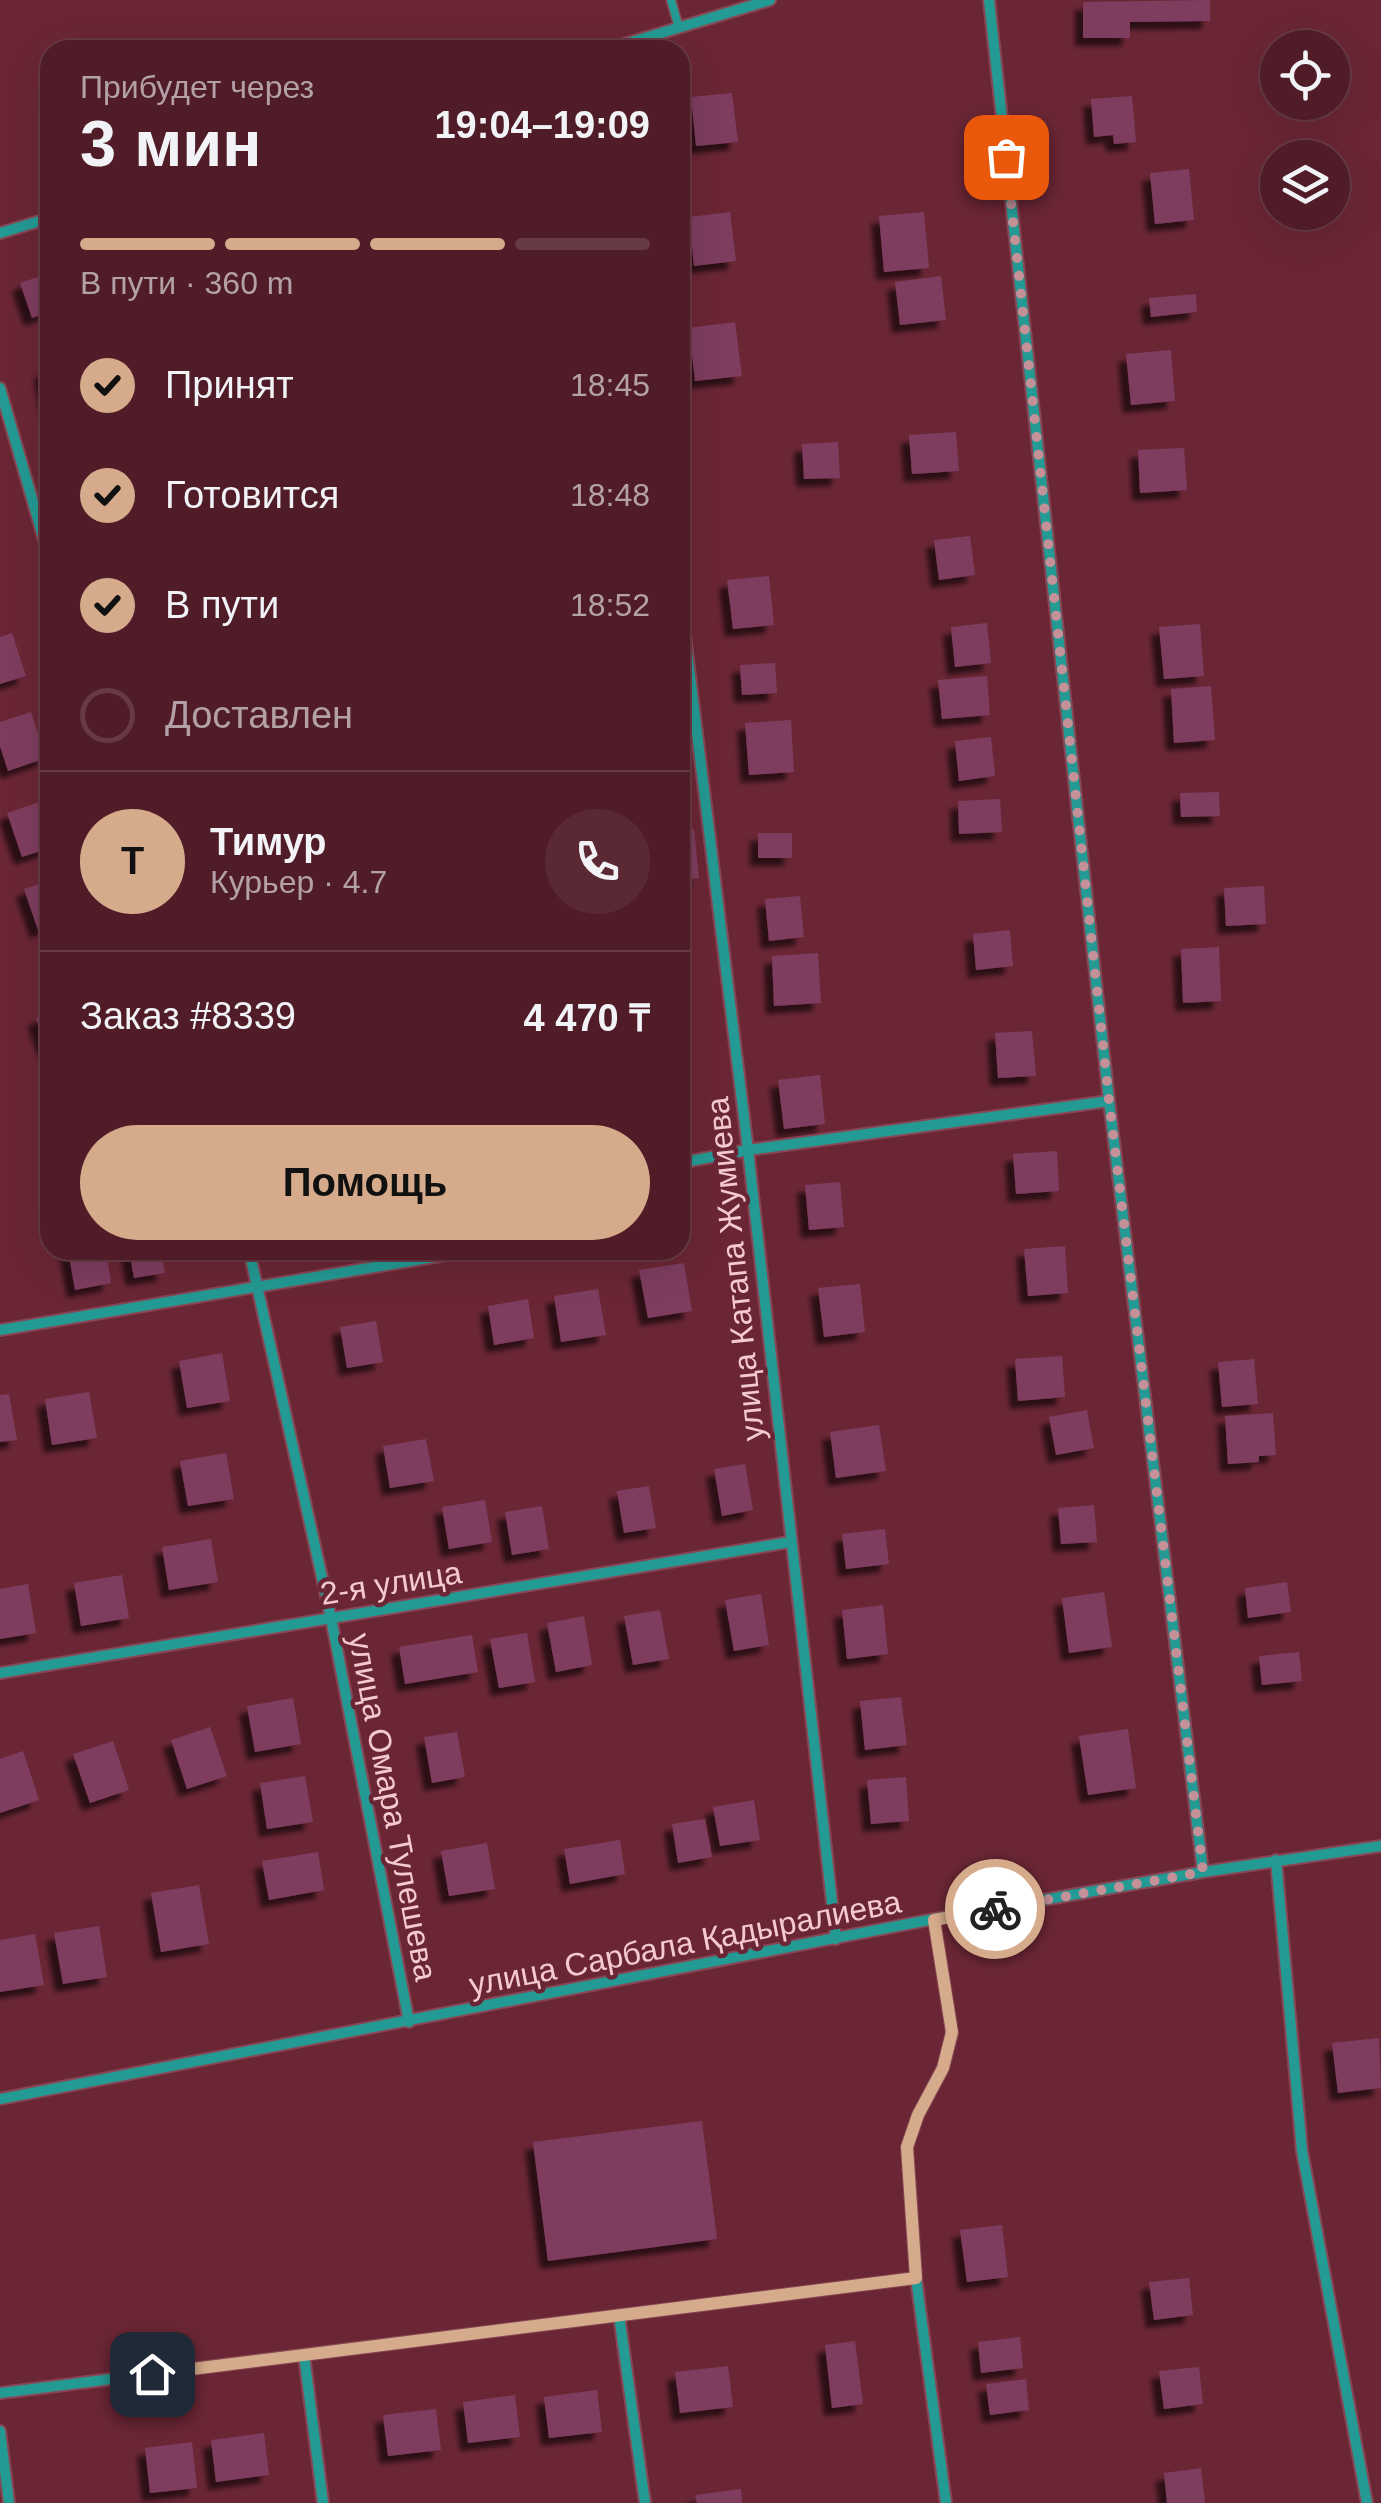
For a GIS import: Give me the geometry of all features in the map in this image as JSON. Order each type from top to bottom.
[{"type":"street","points":[[641,40],[770,0]]},
{"type":"street","points":[[989,0],[1109,1100],[1203,1872]]},
{"type":"street","points":[[0,233],[40,221]]},
{"type":"street","points":[[0,388],[40,526]]},
{"type":"street","name":"улица Катапа Жумиева","points":[[690,676],[748,1150],[836,1939]]},
{"type":"street","points":[[690,1161],[1109,1100]]},
{"type":"street","name":"улица Омара Тулешева","points":[[252,1260],[331,1618],[409,2022]]},
{"type":"street","points":[[0,1330],[419,1260]]},
{"type":"street","name":"2-я улица","points":[[0,1673],[790,1542]]},
{"type":"street","name":"улица Сарбала Қадыралиева","points":[[0,2099],[934,1920],[1203,1872],[1381,1846]]},
{"type":"street","points":[[1276,1860],[1302,2151],[1367,2503]]},
{"type":"street","points":[[934,1920],[952,2032],[943,2068],[918,2115],[907,2147],[916,2278],[946,2503]]},
{"type":"street","points":[[0,2393],[916,2278]]},
{"type":"street","points":[[620,2315],[645,2503]]},
{"type":"street","points":[[304,2355],[323,2503]]},
{"type":"street","points":[[0,2431],[10,2503]]},
{"type":"lane","points":[[671,0],[680,28]]},
{"type":"building","points":[[1210,0],[1210,21],[1130,22],[1130,38],[1083,38],[1083,2]]},
{"type":"building","points":[[732,93],[738,142],[696,146],[691,97]]},
{"type":"building","points":[[1132,96],[1136,142],[1114,144],[1113,135],[1094,137],[1091,99]]},
{"type":"building","points":[[1189,169],[1194,220],[1155,224],[1150,173]]},
{"type":"building","points":[[730,212],[736,261],[694,266],[690,217]]},
{"type":"building","points":[[924,212],[929,268],[884,272],[879,216]]},
{"type":"building","points":[[40,276],[40,315],[32,318],[20,283]]},
{"type":"building","points":[[941,276],[946,320],[900,325],[895,282]]},
{"type":"building","points":[[1196,294],[1197,312],[1151,317],[1149,298]]},
{"type":"building","points":[[735,322],[742,376],[695,381],[690,328]]},
{"type":"building","points":[[1171,350],[1175,401],[1131,405],[1126,354]]},
{"type":"building","points":[[956,432],[959,471],[912,474],[909,435]]},
{"type":"building","points":[[838,442],[840,478],[804,479],[802,444]]},
{"type":"building","points":[[1184,448],[1187,490],[1140,493],[1138,450]]},
{"type":"building","points":[[970,536],[975,575],[939,580],[934,540]]},
{"type":"building","points":[[769,576],[774,625],[733,629],[727,580]]},
{"type":"building","points":[[987,623],[991,663],[955,667],[951,627]]},
{"type":"building","points":[[1200,624],[1204,676],[1164,679],[1159,627]]},
{"type":"building","points":[[12,633],[26,676],[0,684],[0,637]]},
{"type":"building","points":[[775,663],[777,693],[742,695],[740,665]]},
{"type":"building","points":[[987,676],[990,715],[942,719],[938,680]]},
{"type":"building","points":[[1211,686],[1215,740],[1174,743],[1171,689]]},
{"type":"building","points":[[31,712],[40,740],[40,760],[8,771],[0,746],[0,722]]},
{"type":"building","points":[[791,720],[794,772],[749,775],[745,723]]},
{"type":"building","points":[[991,737],[995,776],[959,781],[955,741]]},
{"type":"building","points":[[1219,792],[1220,816],[1181,817],[1180,793]]},
{"type":"building","points":[[1000,799],[1002,832],[959,834],[958,801]]},
{"type":"building","points":[[40,802],[40,851],[22,857],[7,813]]},
{"type":"building","points":[[694,829],[699,878],[690,879],[690,830]]},
{"type":"building","points":[[758,833],[792,833],[792,858],[758,858]]},
{"type":"building","points":[[40,883],[40,929],[38,930],[24,889]]},
{"type":"building","points":[[1264,886],[1266,924],[1226,926],[1224,888]]},
{"type":"building","points":[[800,896],[804,937],[769,941],[765,899]]},
{"type":"building","points":[[1010,930],[1013,966],[976,970],[973,934]]},
{"type":"building","points":[[1219,947],[1221,1001],[1183,1003],[1181,949]]},
{"type":"building","points":[[818,953],[821,1003],[774,1006],[772,956]]},
{"type":"building","points":[[1032,1031],[1036,1076],[998,1078],[995,1033]]},
{"type":"building","points":[[820,1075],[825,1124],[784,1129],[778,1080]]},
{"type":"building","points":[[1057,1151],[1059,1191],[1016,1194],[1013,1154]]},
{"type":"building","points":[[840,1182],[844,1227],[809,1230],[805,1185]]},
{"type":"building","points":[[1065,1246],[1068,1293],[1028,1296],[1024,1249]]},
{"type":"building","points":[[70,1260],[108,1260],[111,1283],[75,1290]]},
{"type":"building","points":[[131,1260],[163,1260],[165,1273],[134,1278]]},
{"type":"building","points":[[684,1263],[692,1311],[648,1318],[639,1270]]},
{"type":"building","points":[[860,1284],[865,1332],[824,1337],[818,1288]]},
{"type":"building","points":[[598,1289],[606,1335],[561,1342],[554,1296]]},
{"type":"building","points":[[528,1299],[534,1338],[494,1345],[488,1306]]},
{"type":"building","points":[[376,1321],[383,1362],[347,1368],[340,1327]]},
{"type":"building","points":[[222,1353],[230,1401],[187,1408],[179,1361]]},
{"type":"building","points":[[1062,1356],[1065,1397],[1018,1401],[1015,1359]]},
{"type":"building","points":[[1254,1359],[1258,1404],[1222,1407],[1218,1362]]},
{"type":"building","points":[[89,1392],[97,1438],[52,1445],[45,1399]]},
{"type":"building","points":[[9,1394],[17,1440],[0,1442],[0,1395]]},
{"type":"building","points":[[1087,1410],[1094,1448],[1056,1455],[1049,1417]]},
{"type":"building","points":[[1273,1413],[1276,1455],[1259,1456],[1259,1462],[1228,1464],[1225,1416]]},
{"type":"building","points":[[879,1425],[886,1471],[836,1478],[830,1432]]},
{"type":"building","points":[[426,1439],[434,1481],[390,1488],[383,1446]]},
{"type":"building","points":[[226,1453],[234,1499],[188,1506],[180,1461]]},
{"type":"building","points":[[745,1464],[753,1510],[722,1516],[714,1469]]},
{"type":"building","points":[[649,1486],[656,1528],[624,1533],[617,1491]]},
{"type":"building","points":[[485,1500],[492,1542],[449,1549],[442,1507]]},
{"type":"building","points":[[1094,1505],[1097,1542],[1061,1544],[1058,1508]]},
{"type":"building","points":[[542,1506],[549,1549],[512,1555],[505,1512]]},
{"type":"building","points":[[885,1529],[889,1564],[846,1569],[842,1534]]},
{"type":"building","points":[[211,1539],[218,1582],[169,1590],[162,1547]]},
{"type":"building","points":[[122,1575],[129,1618],[81,1626],[74,1583]]},
{"type":"building","points":[[1287,1582],[1291,1612],[1248,1618],[1245,1588]]},
{"type":"building","points":[[28,1584],[36,1633],[0,1639],[0,1589]]},
{"type":"building","points":[[1104,1592],[1112,1647],[1069,1653],[1062,1598]]},
{"type":"building","points":[[761,1594],[769,1645],[734,1651],[725,1600]]},
{"type":"building","points":[[883,1605],[888,1654],[847,1659],[842,1610]]},
{"type":"building","points":[[660,1610],[669,1659],[633,1665],[624,1616]]},
{"type":"building","points":[[584,1616],[592,1665],[556,1672],[547,1623]]},
{"type":"building","points":[[527,1633],[535,1682],[499,1688],[490,1639]]},
{"type":"building","points":[[472,1635],[478,1672],[405,1684],[399,1647]]},
{"type":"building","points":[[1299,1652],[1302,1681],[1262,1685],[1259,1656]]},
{"type":"building","points":[[901,1697],[907,1745],[865,1750],[860,1701]]},
{"type":"building","points":[[293,1698],[301,1744],[255,1752],[247,1706]]},
{"type":"building","points":[[210,1727],[227,1776],[187,1789],[171,1740]]},
{"type":"building","points":[[1128,1729],[1136,1788],[1088,1795],[1079,1736]]},
{"type":"building","points":[[457,1732],[465,1777],[432,1783],[424,1737]]},
{"type":"building","points":[[113,1741],[129,1790],[90,1803],[73,1754]]},
{"type":"building","points":[[23,1751],[39,1800],[0,1813],[0,1759]]},
{"type":"building","points":[[305,1776],[313,1822],[267,1829],[260,1783]]},
{"type":"building","points":[[906,1777],[909,1821],[871,1824],[867,1780]]},
{"type":"building","points":[[754,1800],[760,1840],[720,1846],[713,1807]]},
{"type":"building","points":[[705,1819],[712,1857],[678,1863],[672,1824]]},
{"type":"building","points":[[620,1840],[625,1874],[570,1884],[564,1849]]},
{"type":"building","points":[[487,1843],[495,1889],[449,1896],[441,1851]]},
{"type":"building","points":[[318,1852],[324,1890],[269,1900],[262,1861]]},
{"type":"building","points":[[199,1885],[209,1944],[161,1952],[151,1893]]},
{"type":"building","points":[[99,1926],[107,1977],[63,1984],[54,1933]]},
{"type":"building","points":[[35,1934],[44,1985],[0,1992],[0,1940]]},
{"type":"building","points":[[1379,2038],[1381,2088],[1338,2093],[1332,2043]]},
{"type":"building","points":[[702,2121],[717,2239],[548,2261],[533,2142]]},
{"type":"building","points":[[1002,2225],[1008,2277],[967,2282],[960,2230]]},
{"type":"building","points":[[1189,2278],[1193,2315],[1154,2320],[1149,2282]]},
{"type":"building","points":[[1020,2337],[1023,2368],[981,2373],[978,2342]]},
{"type":"building","points":[[855,2341],[863,2404],[832,2408],[825,2345]]},
{"type":"building","points":[[728,2366],[733,2407],[680,2413],[675,2372]]},
{"type":"building","points":[[1199,2367],[1203,2404],[1164,2409],[1159,2371]]},
{"type":"building","points":[[1026,2379],[1029,2410],[990,2415],[986,2384]]},
{"type":"building","points":[[597,2390],[602,2432],[549,2438],[544,2397]]},
{"type":"building","points":[[515,2395],[520,2437],[468,2443],[463,2402]]},
{"type":"building","points":[[436,2409],[441,2450],[388,2456],[383,2415]]},
{"type":"building","points":[[264,2433],[269,2475],[216,2482],[211,2440]]},
{"type":"building","points":[[192,2442],[197,2488],[150,2493],[145,2448]]},
{"type":"building","points":[[1201,2468],[1205,2503],[1167,2503],[1164,2473]]},
{"type":"building","points":[[741,2489],[742,2503],[697,2503],[695,2495]]},
{"type":"way so far","points":[[995,1909],[1203,1872],[1109,1100],[1006,157]]},
{"type":"route","points":[[152,2374],[916,2278],[907,2147],[918,2115],[943,2068],[952,2032],[934,1920],[995,1909]]}]
